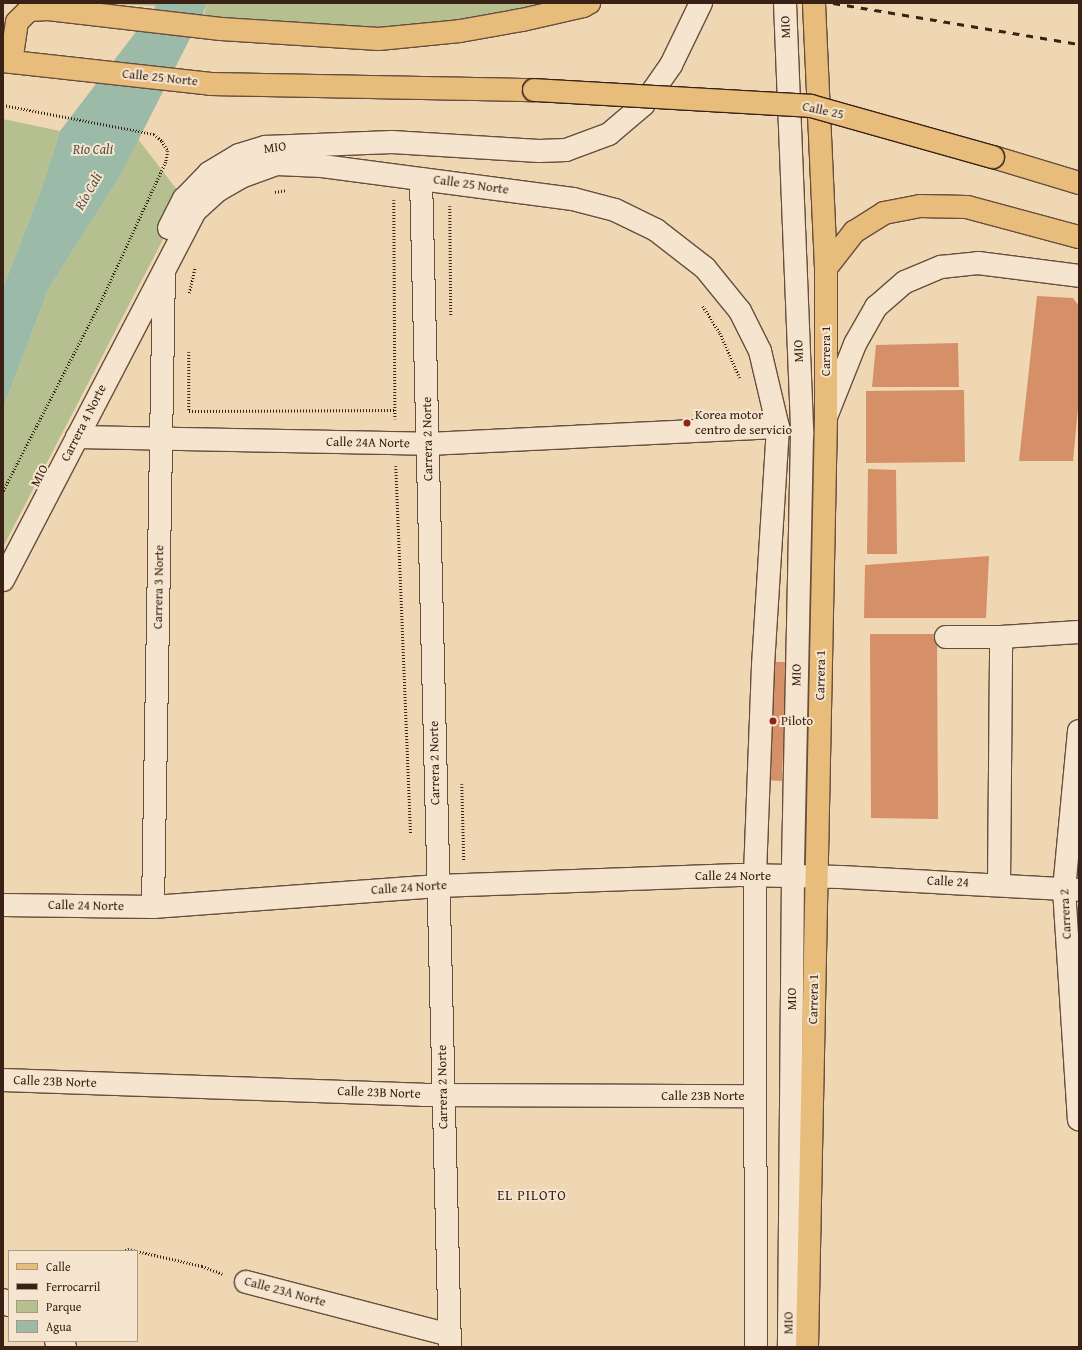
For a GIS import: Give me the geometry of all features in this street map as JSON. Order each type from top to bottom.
[{"type":"main road","points":[[13,62],[16,22],[29,10],[48,9],[221,29],[379,39],[468,30],[522,20],[583,6],[589,3]]},
{"type":"main road","name":"Carrera 1","points":[[807,1347],[826,418],[826,268],[814,3]]},
{"type":"main road","name":"Calle 25 Norte","points":[[13,62],[211,84],[534,90]]},
{"type":"main road","name":"Calle 25","points":[[534,90],[811,106],[993,157],[1079,183]]},
{"type":"main road","points":[[826,268],[854,232],[884,213],[920,206],[967,207],[1079,237]]},
{"type":"street","name":"MIO","points":[[3,547],[184,199],[209,173],[239,155],[266,147],[392,142],[539,151],[566,150],[609,134],[643,105],[671,65],[702,3]]},
{"type":"street","name":"MIO","points":[[786,3],[802,435],[793,876],[789,1347]]},
{"type":"street","name":"Calle 25 Norte","points":[[164,267],[194,210],[217,191],[248,174],[277,164],[322,166],[573,199],[615,210],[656,230],[705,268],[740,312],[760,351],[778,427]]},
{"type":"street","name":"Carrera 2 Norte","points":[[421,179],[450,1341]]},
{"type":"street","points":[[826,418],[855,344],[876,307],[905,282],[941,267],[978,263],[1079,276]]},
{"type":"street","name":"Carrera 4 Norte","points":[[3,580],[164,267]]},
{"type":"street","name":"Carrera 3 Norte","points":[[153,907],[164,267]]},
{"type":"street","name":"Calle 24A Norte","points":[[77,437],[428,444],[778,427]]},
{"type":"street","points":[[756,1347],[755,876],[762,666],[778,427]]},
{"type":"street","points":[[946,636],[1001,637],[1079,632]]},
{"type":"street","points":[[998,885],[1001,637]]},
{"type":"street","name":"Carrera 2","points":[[1079,732],[1072,890],[1079,1120]]},
{"type":"street","name":"Calle 24 Norte","points":[[3,905],[153,907],[438,886],[755,876],[816,877]]},
{"type":"street","name":"Calle 24","points":[[816,877],[998,885],[1072,890]]},
{"type":"street","name":"Calle 23B Norte","points":[[3,1080],[444,1095],[755,1096]]},
{"type":"street","name":"Calle 23A Norte","points":[[246,1282],[450,1341]]},
{"type":"path","points":[[3,105],[154,134],[168,151],[166,162],[103,298],[3,492]]},
{"type":"path","points":[[268,194],[289,190]]},
{"type":"path","points":[[189,349],[189,411],[395,410],[394,197]]},
{"type":"path","points":[[451,317],[449,206],[457,207]]},
{"type":"path","points":[[189,295],[195,265]]},
{"type":"path","points":[[700,302],[720,333],[742,383]]},
{"type":"path","name":"Calle 23A Norte","points":[[138,1251],[202,1266],[246,1282]]},
{"type":"green space","points":[[87,3],[158,3],[157,6]]},
{"type":"green space","points":[[208,3],[589,3],[379,39],[202,19]]},
{"type":"green space","points":[[3,119],[60,131],[41,190],[3,287]]},
{"type":"green space","points":[[138,139],[184,199],[3,547],[3,409],[48,290],[119,178]]},
{"type":"water","name":"Rio Cali","points":[[158,3],[208,3],[119,178],[48,290],[3,409],[3,287],[41,190],[60,131]]},
{"type":"building","points":[[1037,296],[1073,298],[1079,306],[1079,398],[1073,461],[1019,461]]},
{"type":"building","points":[[958,343],[959,387],[872,387],[876,345]]},
{"type":"building","points":[[964,390],[965,462],[866,463],[866,391]]},
{"type":"building","points":[[868,469],[896,470],[897,554],[867,554]]},
{"type":"building","points":[[989,556],[986,618],[864,618],[865,565]]},
{"type":"building","points":[[870,634],[937,634],[938,819],[871,818]]},
{"type":"building","name":"Piloto","points":[[765,662],[786,662],[782,781],[761,780]]},
{"type":"railway","points":[[833,3],[1079,44]]},
{"type":"place","name":"Korea motor centro de servicio","points":[[687,423]]},
{"type":"place","name":"Piloto","points":[[773,721]]},
{"type":"district","name":"EL PILOTO","points":[[532,1195]]},
{"type":"water label","name":"Río Cali","points":[[88,191]]}]
